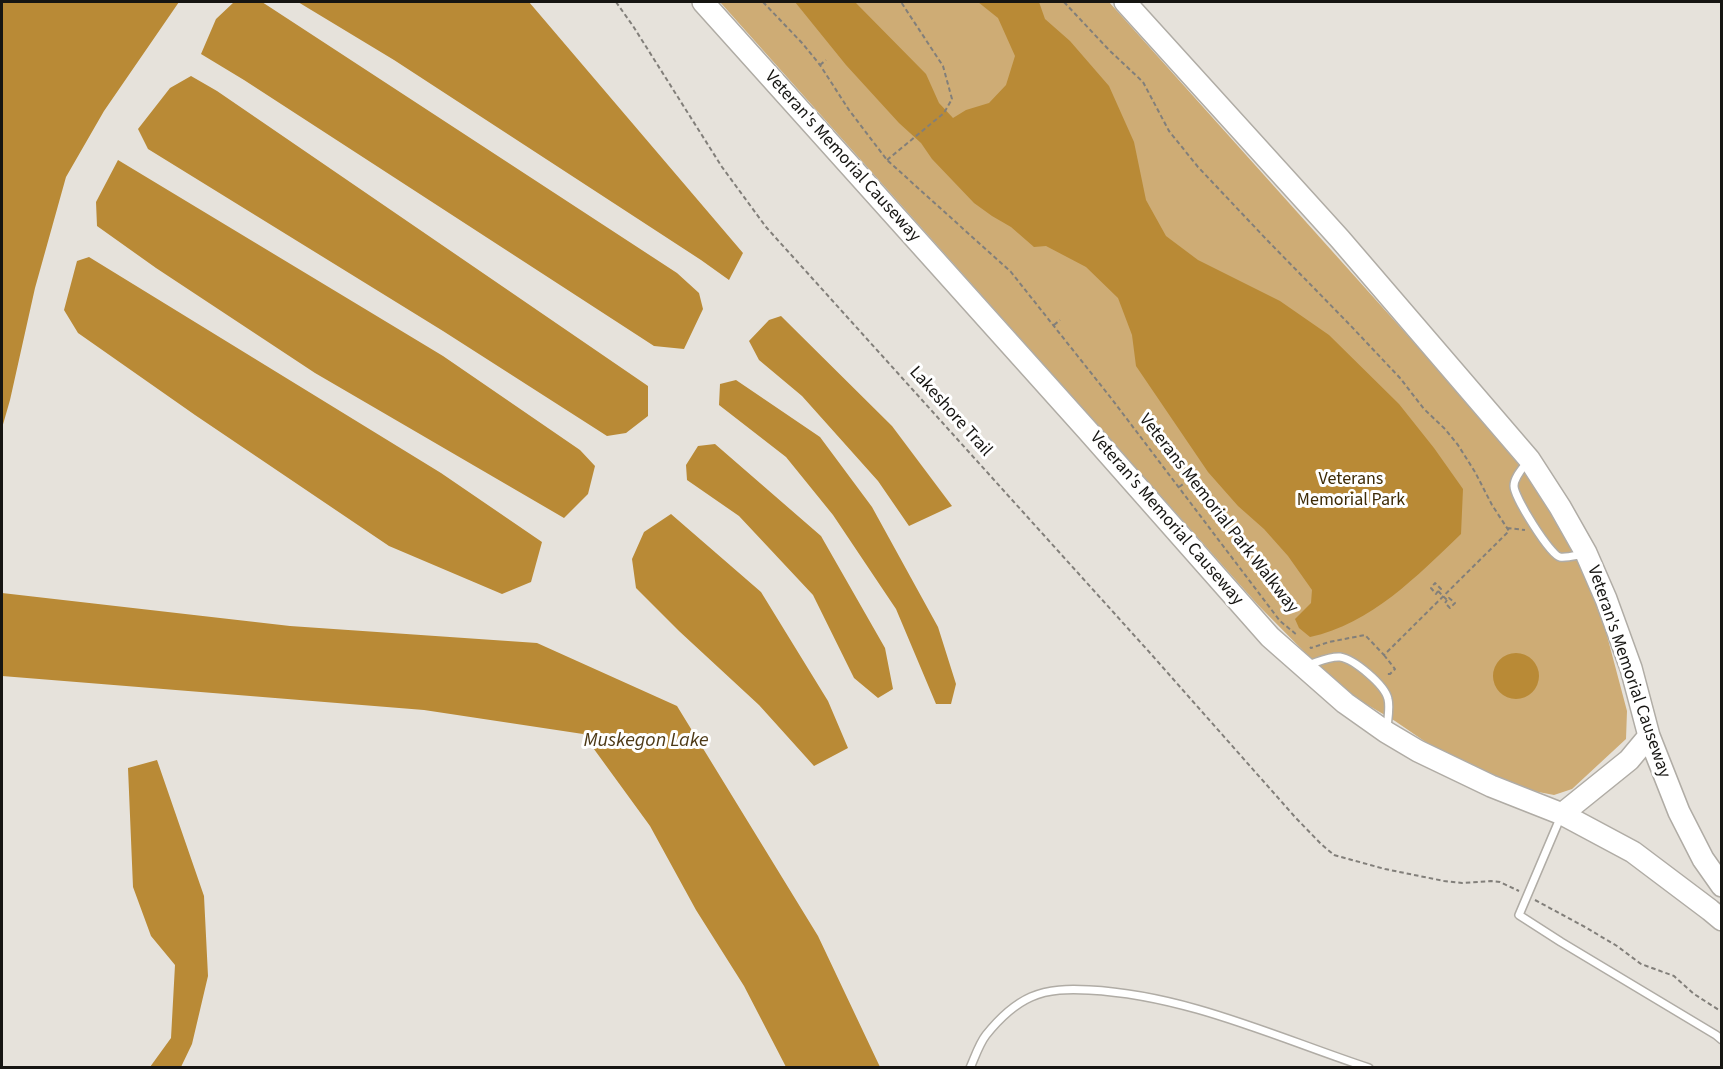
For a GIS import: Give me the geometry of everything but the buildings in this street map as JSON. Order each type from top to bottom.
[{"type":"main road","name":"Veteran's Memorial Causeway","points":[[703,2],[1270,637],[1303,667],[1345,703],[1386,732],[1418,751],[1491,786],[1562,814],[1632,852],[1722,920]]},
{"type":"main road","name":"Veteran's Memorial Causeway","points":[[1125,2],[1340,240],[1529,459],[1560,507],[1586,554],[1606,599],[1631,668],[1649,736],[1679,812],[1703,859],[1722,886]]},
{"type":"main road","points":[[1562,814],[1629,760],[1649,736]]},
{"type":"lane","points":[[1529,459],[1514,483],[1516,494],[1527,514],[1555,554],[1563,557],[1586,554]]},
{"type":"lane","points":[[1303,667],[1341,657],[1367,674],[1383,688],[1388,698],[1386,732]]},
{"type":"lane","points":[[1562,814],[1519,915],[1722,1040]]},
{"type":"lane","points":[[970,1068],[985,1036],[1011,1009],[1031,997],[1053,990],[1076,989],[1112,991],[1168,1002],[1225,1017],[1369,1068]]},
{"type":"path","name":"Lakeshore Trail","points":[[616,2],[722,167],[766,227],[1295,817]]},
{"type":"path","name":"Veterans Memorial Park Walkway","points":[[763,2],[820,65],[849,110],[887,160],[1011,272],[1179,487],[1280,621],[1311,648],[1365,635],[1384,655]]},
{"type":"path","points":[[887,160],[944,113],[952,99],[943,66],[901,2]]},
{"type":"path","points":[[1064,2],[1108,50],[1143,82],[1169,131],[1198,167],[1400,378],[1424,409],[1458,445],[1509,531],[1384,655],[1395,669],[1390,674],[1367,674]]},
{"type":"path","points":[[820,65],[826,60]]},
{"type":"path","points":[[1054,325],[1060,320]]},
{"type":"path","points":[[1179,487],[1186,482]]},
{"type":"path","points":[[1438,591],[1447,600]]},
{"type":"green space","name":"Veterans Memorial Park","points":[[720,2],[1109,2],[1504,443],[1541,493],[1583,565],[1601,613],[1627,711],[1626,739],[1572,789],[1554,795],[1523,789],[1430,745],[1395,721],[1342,690],[1258,605]]},
{"type":"water","points":[[2,2],[179,2],[104,111],[66,177],[35,288],[2,428]]},
{"type":"water","points":[[234,2],[262,2],[677,273],[699,293],[703,309],[684,349],[654,346],[201,54],[216,19]]},
{"type":"water","points":[[298,2],[529,2],[743,253],[729,280],[394,60]]},
{"type":"water","points":[[795,2],[855,2],[926,74],[939,103],[953,118],[966,110],[989,103],[1006,85],[1015,56],[998,18],[978,2],[1039,2],[1045,19],[1070,41],[1109,86],[1134,142],[1146,200],[1166,236],[1198,260],[1280,301],[1329,335],[1399,404],[1463,489],[1461,534],[1410,582],[1373,610],[1332,631],[1310,637],[1299,628],[1295,619],[1311,603],[1312,590],[1288,556],[1208,472],[1136,366],[1132,335],[1118,298],[1086,267],[1046,246],[1034,247],[1011,227],[974,203],[932,159],[921,143],[899,123],[846,65]]},
{"type":"water","points":[[191,76],[217,91],[648,386],[648,416],[626,433],[607,436],[443,331],[148,149],[138,129],[170,88]]},
{"type":"water","points":[[118,160],[443,356],[580,450],[595,466],[588,494],[564,518],[315,373],[156,268],[97,226],[96,202]]},
{"type":"water","points":[[89,257],[441,473],[542,542],[531,582],[502,594],[389,546],[78,333],[64,310],[77,261]]},
{"type":"water","points":[[781,316],[892,426],[952,506],[909,526],[878,481],[802,396],[759,360],[749,341],[769,320]]},
{"type":"water","points":[[736,380],[820,437],[872,507],[938,627],[956,684],[951,704],[936,704],[896,609],[833,515],[786,457],[719,405],[720,384]]},
{"type":"water","points":[[715,444],[821,536],[885,648],[893,689],[878,698],[854,678],[813,595],[739,516],[687,480],[686,465],[698,446]]},
{"type":"water","points":[[671,514],[761,592],[828,701],[848,748],[814,766],[759,705],[636,588],[632,559],[644,532]]},
{"type":"water","name":"Muskegon Lake","points":[[2,593],[290,626],[537,643],[677,706],[818,936],[880,1067],[786,1067],[744,986],[696,910],[650,826],[583,734],[424,710],[2,676]]},
{"type":"water","points":[[1516,653],[1532,660],[1539,676],[1532,692],[1516,699],[1500,692],[1493,676],[1500,660]]},
{"type":"water","points":[[157,760],[204,896],[208,976],[192,1044],[181,1067],[150,1067],[171,1038],[175,965],[151,936],[133,887],[128,768]]}]
